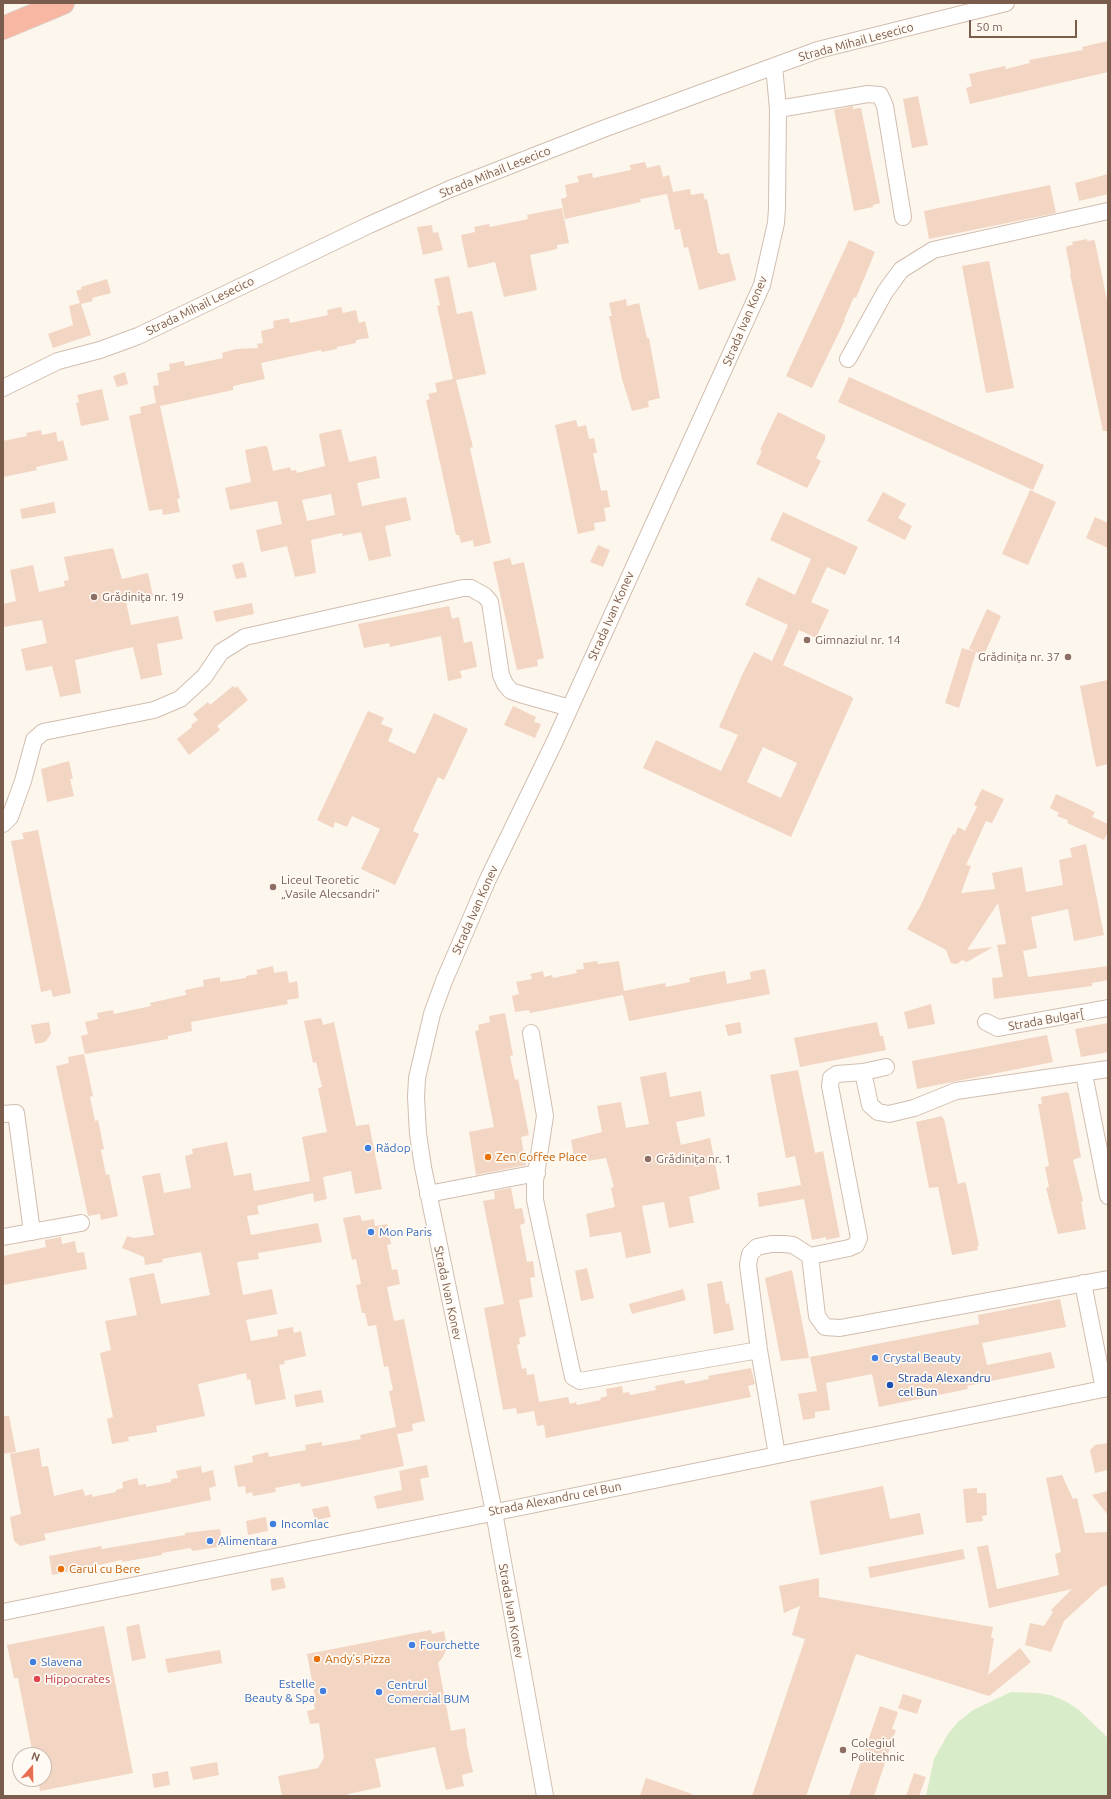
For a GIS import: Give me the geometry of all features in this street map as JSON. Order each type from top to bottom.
[{"type":"highway","points":[[3,28],[63,3]]},
{"type":"street","name":"Strada Mihail Lesecico","points":[[3,388],[58,361],[100,350],[138,336],[369,225],[450,189],[603,129],[818,50],[1006,3]]},
{"type":"street","name":"Strada Ivan Konev","points":[[545,1796],[494,1512],[428,1194],[418,1134],[416,1098],[417,1078],[432,1014],[444,981],[488,879],[570,708],[762,285],[776,223],[778,109],[774,66]]},
{"type":"street","points":[[778,109],[868,94],[880,95],[885,106],[902,218]]},
{"type":"street","points":[[848,359],[885,292],[901,270],[933,250],[1108,212]]},
{"type":"street","points":[[3,824],[10,817],[23,781],[34,740],[43,732],[154,710],[180,699],[204,677],[221,652],[244,637],[463,588],[471,588],[485,596],[490,602],[501,675],[505,684],[511,690],[520,694],[570,708]]},
{"type":"street","name":"Strada Bulgar[","points":[[986,1022],[998,1028],[1108,1008]]},
{"type":"street","points":[[531,1033],[545,1116],[534,1190],[534,1200],[573,1377],[580,1381],[759,1350]]},
{"type":"street","points":[[777,1455],[759,1350],[748,1264],[750,1254],[753,1250],[764,1245],[793,1245],[810,1256],[849,1248],[856,1245],[859,1238],[830,1086],[832,1078],[837,1074],[863,1072],[886,1067]]},
{"type":"street","points":[[863,1072],[870,1105],[878,1112],[889,1114],[914,1108],[956,1091],[1084,1074],[1108,1069]]},
{"type":"street","points":[[1084,1074],[1108,1196]]},
{"type":"street","points":[[3,1114],[16,1113],[32,1232]]},
{"type":"street","points":[[428,1194],[537,1173]]},
{"type":"street","points":[[3,1237],[81,1223]]},
{"type":"street","points":[[810,1256],[817,1316],[825,1327],[840,1328],[1083,1282],[1108,1279]]},
{"type":"street","points":[[1083,1282],[1106,1388]]},
{"type":"street","name":"Strada Alexandru cel Bun","points":[[3,1612],[1106,1388]]},
{"type":"green space","points":[[1011,1692],[1050,1695],[1065,1701],[1078,1709],[1108,1738],[1108,1796],[926,1796],[934,1759],[948,1734],[958,1722],[973,1710]]},
{"type":"building","points":[[1108,41],[1108,72],[970,104],[966,88],[972,86],[969,74],[1005,66],[1006,69],[1030,63],[1029,60],[1083,50],[1082,47]]},
{"type":"building","points":[[918,96],[928,145],[912,148],[903,99]]},
{"type":"building","points":[[853,106],[853,109],[861,108],[880,203],[873,205],[873,207],[854,211],[834,110]]},
{"type":"building","points":[[645,162],[647,168],[660,165],[663,177],[669,175],[673,192],[690,189],[691,195],[703,193],[705,200],[707,199],[718,253],[721,255],[729,253],[736,280],[699,290],[688,247],[684,248],[680,229],[675,230],[667,194],[640,199],[641,202],[565,219],[561,199],[567,197],[565,185],[579,182],[577,176],[592,173],[593,178],[631,170],[630,165]]},
{"type":"building","points":[[1108,174],[1108,194],[1079,201],[1075,183]]},
{"type":"building","points":[[1050,185],[1056,213],[929,239],[924,211]]},
{"type":"building","points":[[562,208],[569,243],[557,245],[557,249],[530,255],[537,290],[504,297],[495,262],[468,268],[461,235],[475,232],[474,227],[489,224],[490,227],[528,219],[527,215]]},
{"type":"building","points":[[432,225],[433,233],[438,232],[443,250],[423,255],[417,227]]},
{"type":"building","points":[[1087,239],[1087,241],[1094,240],[1095,242],[1108,305],[1108,431],[1103,431],[1070,274],[1066,248],[1067,246],[1073,245],[1072,242]]},
{"type":"building","points":[[849,240],[875,252],[856,298],[854,297],[845,320],[812,388],[786,376]]},
{"type":"building","points":[[989,261],[1014,388],[986,393],[962,266]]},
{"type":"building","points":[[449,276],[457,314],[472,311],[486,374],[456,380],[473,447],[470,448],[491,543],[474,547],[473,540],[461,543],[459,535],[456,535],[426,400],[430,399],[428,394],[437,392],[435,383],[453,379],[437,306],[440,305],[434,279]]},
{"type":"building","points":[[107,279],[111,293],[92,298],[93,301],[81,304],[91,335],[53,348],[48,334],[73,325],[69,306],[80,303],[76,291],[82,289],[81,287]]},
{"type":"building","points":[[626,299],[627,306],[639,303],[647,338],[649,338],[660,398],[648,401],[649,407],[632,411],[622,379],[609,316],[612,316],[609,303]]},
{"type":"building","points":[[341,307],[343,313],[356,310],[359,323],[365,321],[369,338],[356,340],[356,343],[337,347],[337,349],[322,352],[321,350],[261,363],[265,379],[233,386],[233,390],[160,406],[180,498],[177,499],[180,512],[163,515],[162,509],[149,511],[129,416],[141,413],[140,407],[156,403],[153,386],[159,385],[157,373],[170,370],[169,364],[184,361],[185,366],[223,358],[222,353],[236,349],[258,348],[257,344],[263,343],[261,331],[274,328],[273,321],[289,318],[290,323],[328,315],[327,310]]},
{"type":"building","points":[[125,372],[128,384],[117,387],[113,376]]},
{"type":"building","points":[[849,377],[1044,465],[1033,490],[838,402]]},
{"type":"building","points":[[102,389],[109,420],[81,426],[76,403],[79,402],[77,395]]},
{"type":"building","points":[[778,412],[825,435],[825,440],[816,458],[821,461],[807,488],[756,464],[762,451],[760,450]]},
{"type":"building","points":[[576,420],[578,427],[586,425],[589,439],[594,438],[597,453],[593,453],[601,491],[607,490],[610,507],[604,508],[606,521],[594,523],[595,530],[578,534],[555,425]]},
{"type":"building","points":[[341,429],[349,462],[376,456],[380,478],[357,483],[362,506],[406,497],[411,520],[385,526],[391,556],[369,561],[361,532],[343,536],[342,533],[311,540],[316,573],[295,577],[287,546],[261,552],[256,530],[282,524],[277,501],[230,510],[225,488],[251,482],[245,450],[267,446],[273,471],[290,467],[291,471],[296,470],[297,473],[325,466],[319,434]],"holes":[[[331,494],[335,515],[307,521],[302,500]]]},
{"type":"building","points":[[41,430],[42,435],[56,432],[58,442],[63,440],[68,460],[36,467],[37,470],[3,477],[3,441],[27,436],[26,433]]},
{"type":"building","points":[[1030,490],[1056,502],[1028,565],[1002,554]]},
{"type":"building","points":[[883,492],[906,504],[898,518],[912,526],[905,540],[867,521]]},
{"type":"building","points":[[54,502],[56,513],[22,519],[20,509]]},
{"type":"building","points":[[783,512],[858,547],[845,575],[827,567],[811,602],[829,610],[816,638],[799,630],[783,665],[852,697],[853,699],[791,837],[643,768],[656,740],[721,771],[738,735],[719,727],[744,671],[754,652],[772,661],[788,625],[745,605],[758,577],[795,595],[811,559],[770,540]],"holes":[[[763,747],[797,763],[781,798],[747,782]]]},
{"type":"building","points":[[1095,517],[1108,523],[1108,548],[1086,538]]},
{"type":"building","points":[[598,545],[610,550],[603,567],[590,562]]},
{"type":"building","points":[[113,548],[122,579],[148,573],[153,596],[126,602],[131,625],[178,616],[183,639],[157,644],[162,675],[141,680],[133,647],[75,660],[81,693],[60,697],[52,666],[26,671],[21,649],[47,643],[42,620],[3,627],[3,604],[16,601],[10,570],[33,565],[39,592],[65,586],[64,581],[69,580],[64,557]]},
{"type":"building","points":[[510,558],[512,565],[524,562],[544,658],[537,660],[538,666],[517,670],[493,562]]},
{"type":"building","points":[[243,562],[247,577],[236,579],[232,565]]},
{"type":"building","points":[[252,603],[254,614],[216,622],[213,611]]},
{"type":"building","points":[[449,606],[452,619],[459,617],[464,643],[472,641],[477,667],[460,671],[462,678],[448,681],[441,636],[390,647],[389,643],[364,648],[358,624]]},
{"type":"building","points":[[987,609],[1001,616],[984,655],[969,649]]},
{"type":"building","points":[[962,648],[976,652],[959,708],[945,703]]},
{"type":"building","points":[[1108,680],[1108,764],[1096,767],[1080,686]]},
{"type":"building","points":[[233,686],[235,688],[237,686],[248,700],[217,726],[220,730],[189,755],[177,739],[198,720],[193,714],[208,702],[210,705]]},
{"type":"building","points":[[513,706],[536,717],[534,722],[541,724],[535,738],[504,725]]},
{"type":"building","points":[[368,711],[384,718],[381,724],[393,729],[388,741],[415,754],[434,713],[468,729],[444,780],[438,777],[413,831],[419,834],[395,885],[361,869],[380,829],[352,816],[347,827],[335,822],[333,828],[317,820]]},
{"type":"building","points":[[69,761],[73,779],[70,779],[74,796],[47,802],[41,769]]},
{"type":"building","points":[[982,789],[1004,799],[992,823],[986,821],[966,865],[971,866],[961,893],[995,889],[992,873],[1022,867],[1026,892],[1063,885],[1059,860],[1072,857],[1070,848],[1086,844],[1104,935],[1074,941],[1068,909],[1031,917],[1037,948],[1023,951],[1028,977],[1108,966],[1108,980],[1092,983],[1092,986],[994,999],[992,978],[1003,977],[997,945],[1006,944],[998,903],[967,950],[993,947],[967,962],[962,960],[957,964],[951,963],[946,950],[907,929],[921,905],[953,834],[955,835],[958,827],[965,831],[977,807],[974,805]]},
{"type":"building","points":[[1056,794],[1095,812],[1092,817],[1108,824],[1108,832],[1104,840],[1067,823],[1068,820],[1057,816],[1059,813],[1050,808]]},
{"type":"building","points":[[38,830],[71,993],[53,997],[51,990],[41,992],[11,841],[24,839],[22,833]]},
{"type":"building","points":[[597,961],[598,964],[619,961],[624,991],[665,983],[666,987],[690,982],[689,978],[725,971],[727,984],[751,979],[750,972],[765,969],[770,994],[629,1021],[623,995],[530,1013],[529,1010],[515,1012],[512,996],[519,994],[516,982],[532,979],[530,974],[543,971],[544,977],[552,975],[553,978],[577,973],[576,970],[584,969],[583,963]]},
{"type":"building","points":[[273,966],[274,973],[287,971],[289,983],[297,981],[299,998],[287,1000],[288,1004],[191,1022],[192,1031],[168,1036],[168,1039],[85,1054],[81,1036],[88,1034],[85,1022],[98,1019],[97,1013],[113,1010],[114,1014],[151,1006],[150,1003],[186,995],[185,990],[204,986],[203,980],[220,977],[220,982],[246,978],[246,976],[258,974],[256,970]]},
{"type":"building","points":[[931,1004],[935,1024],[908,1029],[904,1012]]},
{"type":"building","points":[[505,1013],[513,1055],[510,1056],[515,1080],[518,1079],[529,1135],[521,1137],[526,1165],[476,1175],[469,1132],[494,1127],[475,1031],[479,1030],[478,1025],[490,1022],[489,1016]]},
{"type":"building","points":[[321,1018],[323,1025],[334,1022],[356,1126],[369,1124],[382,1189],[355,1194],[351,1171],[323,1177],[327,1199],[314,1202],[313,1193],[257,1206],[259,1214],[247,1216],[251,1235],[318,1223],[322,1242],[258,1253],[259,1259],[237,1262],[243,1295],[272,1289],[277,1314],[246,1320],[251,1341],[278,1336],[277,1330],[293,1327],[294,1333],[301,1331],[306,1356],[284,1361],[285,1364],[279,1365],[286,1399],[255,1405],[250,1379],[247,1380],[246,1373],[198,1384],[205,1416],[156,1426],[157,1432],[128,1437],[129,1441],[112,1444],[107,1419],[113,1417],[100,1353],[111,1350],[105,1321],[137,1315],[129,1278],[154,1273],[161,1304],[210,1295],[201,1252],[162,1259],[163,1262],[145,1265],[144,1257],[122,1248],[127,1236],[134,1238],[154,1235],[142,1176],[160,1173],[164,1193],[191,1188],[185,1156],[193,1154],[192,1149],[227,1142],[234,1176],[251,1173],[254,1191],[310,1181],[302,1137],[327,1132],[318,1088],[322,1087],[316,1062],[313,1063],[304,1021]]},
{"type":"building","points":[[49,1022],[51,1034],[45,1042],[35,1044],[31,1025]]},
{"type":"building","points":[[740,1022],[742,1033],[728,1036],[725,1025]]},
{"type":"building","points":[[877,1022],[880,1036],[883,1036],[886,1050],[800,1067],[794,1038]]},
{"type":"building","points":[[1108,1023],[1108,1052],[1081,1057],[1075,1029]]},
{"type":"building","points":[[1047,1035],[1053,1062],[917,1089],[912,1061]]},
{"type":"building","points":[[84,1054],[93,1096],[90,1097],[95,1121],[98,1120],[104,1149],[101,1150],[106,1175],[109,1174],[118,1216],[101,1220],[100,1214],[88,1216],[56,1066],[69,1063],[68,1057]]},
{"type":"building","points":[[798,1070],[815,1153],[823,1151],[840,1237],[826,1240],[826,1237],[812,1240],[804,1199],[759,1207],[757,1193],[801,1185],[795,1156],[786,1158],[770,1075]]},
{"type":"building","points":[[666,1072],[670,1097],[701,1091],[705,1116],[676,1122],[681,1145],[710,1138],[720,1189],[689,1197],[694,1223],[669,1228],[664,1202],[642,1206],[651,1253],[626,1258],[621,1232],[590,1237],[586,1214],[615,1207],[611,1188],[614,1187],[606,1158],[575,1163],[571,1140],[602,1132],[597,1106],[621,1102],[626,1128],[649,1124],[640,1077]]},
{"type":"building","points":[[1067,1092],[1069,1094],[1081,1157],[1073,1160],[1083,1201],[1081,1202],[1086,1229],[1058,1234],[1046,1188],[1049,1187],[1045,1167],[1049,1166],[1038,1104],[1042,1104],[1041,1097]]},
{"type":"building","points":[[942,1116],[944,1119],[958,1184],[965,1182],[966,1184],[979,1246],[977,1246],[978,1250],[952,1255],[938,1187],[929,1188],[916,1122]]},
{"type":"building","points":[[511,1188],[515,1209],[522,1208],[525,1223],[520,1225],[527,1262],[533,1261],[535,1277],[530,1278],[533,1297],[519,1300],[526,1336],[519,1338],[520,1344],[517,1345],[522,1369],[526,1368],[527,1375],[534,1374],[539,1402],[568,1397],[570,1404],[576,1402],[577,1405],[601,1400],[600,1398],[607,1396],[606,1389],[622,1386],[623,1393],[629,1392],[630,1395],[656,1390],[655,1386],[684,1380],[685,1384],[709,1379],[708,1376],[751,1368],[755,1384],[748,1386],[751,1397],[546,1438],[544,1425],[537,1426],[534,1411],[517,1414],[516,1408],[503,1410],[484,1308],[504,1304],[483,1201],[495,1199],[494,1191]]},
{"type":"building","points":[[360,1215],[362,1221],[374,1219],[375,1226],[387,1224],[391,1244],[387,1245],[392,1270],[397,1269],[400,1284],[387,1287],[394,1321],[404,1319],[425,1421],[412,1424],[413,1431],[397,1434],[404,1466],[301,1487],[300,1483],[275,1488],[276,1492],[253,1496],[252,1492],[246,1494],[245,1486],[238,1487],[234,1466],[253,1462],[252,1456],[268,1452],[269,1457],[306,1450],[305,1445],[322,1442],[322,1446],[361,1439],[360,1435],[396,1427],[389,1391],[393,1390],[388,1366],[384,1367],[376,1325],[368,1326],[365,1313],[362,1313],[356,1285],[361,1284],[356,1259],[352,1260],[343,1218]]},
{"type":"building","points":[[61,1237],[62,1244],[75,1241],[77,1253],[84,1252],[87,1269],[3,1285],[3,1256],[46,1247],[45,1240]]},
{"type":"building","points":[[587,1268],[594,1298],[581,1301],[575,1271]]},
{"type":"building","points":[[792,1270],[809,1358],[781,1361],[765,1278]]},
{"type":"building","points":[[722,1281],[726,1304],[729,1303],[734,1330],[714,1334],[707,1284]]},
{"type":"building","points":[[683,1289],[686,1300],[632,1314],[629,1304]]},
{"type":"building","points":[[1060,1299],[1066,1327],[982,1343],[987,1365],[1051,1352],[1055,1368],[967,1386],[968,1389],[879,1407],[872,1374],[826,1383],[830,1410],[815,1412],[815,1418],[803,1420],[798,1394],[817,1391],[810,1357],[979,1324],[978,1315]]},
{"type":"building","points":[[321,1390],[324,1402],[296,1407],[294,1395]]},
{"type":"building","points":[[3,1416],[9,1416],[16,1452],[3,1454]]},
{"type":"building","points":[[1108,1443],[1108,1470],[1095,1473],[1090,1450],[1095,1445]]},
{"type":"building","points":[[39,1448],[42,1467],[48,1466],[54,1496],[83,1489],[85,1496],[92,1494],[92,1497],[116,1492],[116,1490],[123,1488],[122,1482],[137,1478],[139,1485],[146,1484],[146,1487],[171,1482],[171,1479],[178,1478],[176,1471],[201,1466],[202,1473],[213,1470],[216,1486],[209,1488],[211,1500],[44,1534],[46,1540],[20,1546],[14,1541],[10,1517],[21,1514],[10,1454]]},
{"type":"building","points":[[427,1465],[429,1477],[420,1479],[424,1500],[377,1509],[374,1496],[402,1490],[399,1471]]},
{"type":"building","points":[[1062,1475],[1073,1499],[1077,1498],[1085,1533],[1108,1532],[1108,1585],[1101,1587],[1064,1621],[1051,1652],[1025,1645],[1030,1623],[1044,1626],[1053,1612],[1051,1610],[1072,1589],[989,1608],[977,1547],[988,1545],[997,1589],[1059,1575],[1055,1554],[1061,1552],[1046,1478]]},
{"type":"building","points":[[883,1486],[890,1519],[920,1513],[924,1534],[820,1555],[810,1501]]},
{"type":"building","points":[[977,1488],[977,1493],[986,1493],[987,1515],[982,1516],[983,1521],[966,1523],[963,1489]]},
{"type":"building","points":[[1108,1491],[1108,1515],[1092,1495]]},
{"type":"building","points":[[328,1506],[331,1517],[315,1520],[312,1509]]},
{"type":"building","points":[[266,1517],[268,1531],[248,1535],[246,1521]]},
{"type":"building","points":[[220,1529],[223,1546],[193,1551],[190,1548],[162,1553],[162,1555],[122,1562],[122,1560],[52,1575],[49,1556],[101,1546],[102,1549],[185,1535],[185,1533]]},
{"type":"building","points":[[963,1549],[965,1559],[870,1578],[868,1567]]},
{"type":"building","points":[[283,1577],[286,1588],[272,1591],[270,1579]]},
{"type":"building","points":[[819,1578],[819,1597],[993,1627],[991,1638],[994,1638],[988,1675],[1020,1648],[1031,1662],[989,1696],[856,1654],[806,1796],[752,1796],[805,1639],[792,1635],[800,1606],[784,1613],[779,1586]]},
{"type":"building","points":[[139,1624],[146,1658],[132,1661],[126,1627]]},
{"type":"building","points":[[104,1626],[133,1773],[40,1791],[39,1787],[52,1787],[52,1747],[31,1747],[18,1678],[14,1678],[7,1645]]},
{"type":"building","name":"Centrul Comercial BUM","points":[[431,1630],[432,1634],[444,1631],[447,1648],[443,1657],[438,1663],[451,1731],[465,1728],[466,1741],[473,1772],[462,1775],[464,1786],[446,1790],[435,1747],[375,1759],[381,1787],[348,1794],[348,1796],[282,1796],[278,1776],[318,1768],[324,1758],[319,1723],[310,1724],[307,1711],[315,1709],[312,1697],[315,1696],[307,1654]]},
{"type":"building","points":[[220,1650],[222,1663],[168,1673],[165,1659]]},
{"type":"building","points":[[903,1694],[922,1700],[917,1714],[898,1708]]},
{"type":"building","points":[[880,1706],[898,1712],[892,1729],[896,1730],[874,1796],[849,1796]]},
{"type":"building","points":[[217,1762],[219,1775],[193,1780],[190,1767]]},
{"type":"building","points":[[168,1771],[170,1785],[154,1788],[152,1774]]},
{"type":"building","points":[[914,1773],[926,1777],[919,1796],[906,1796]]},
{"type":"building","points":[[646,1778],[692,1794],[691,1796],[640,1796]]},
{"type":"place","name":"Grădinița nr. 19","points":[[94,597]]},
{"type":"place","name":"Gimnaziul nr. 14","points":[[807,640]]},
{"type":"place","name":"Grădinița nr. 37","points":[[1068,657]]},
{"type":"place","name":"Liceul Teoretic „Vasile Alecsandri“","points":[[273,887]]},
{"type":"place","name":"Rădop","points":[[368,1148]]},
{"type":"place","name":"Zen Coffee Place","points":[[488,1157]]},
{"type":"place","name":"Grădinița nr. 1","points":[[648,1159]]},
{"type":"place","name":"Mon Paris","points":[[371,1232]]},
{"type":"place","name":"Crystal Beauty","points":[[875,1358]]},
{"type":"place","name":"Strada Alexandru cel Bun","points":[[890,1385]]},
{"type":"place","name":"Incomlac","points":[[273,1524]]},
{"type":"place","name":"Alimentara","points":[[210,1541]]},
{"type":"place","name":"Carul cu Bere","points":[[61,1569]]},
{"type":"place","name":"Fourchette","points":[[412,1645]]},
{"type":"place","name":"Andy’s Pizza","points":[[317,1659]]},
{"type":"place","name":"Slavena","points":[[33,1662]]},
{"type":"place","name":"Hippocrates","points":[[37,1679]]},
{"type":"place","name":"Estelle Beauty & Spa","points":[[323,1691]]},
{"type":"place","name":"Centrul Comercial BUM","points":[[379,1692]]},
{"type":"place","name":"Colegiul Politehnic","points":[[843,1750]]}]
